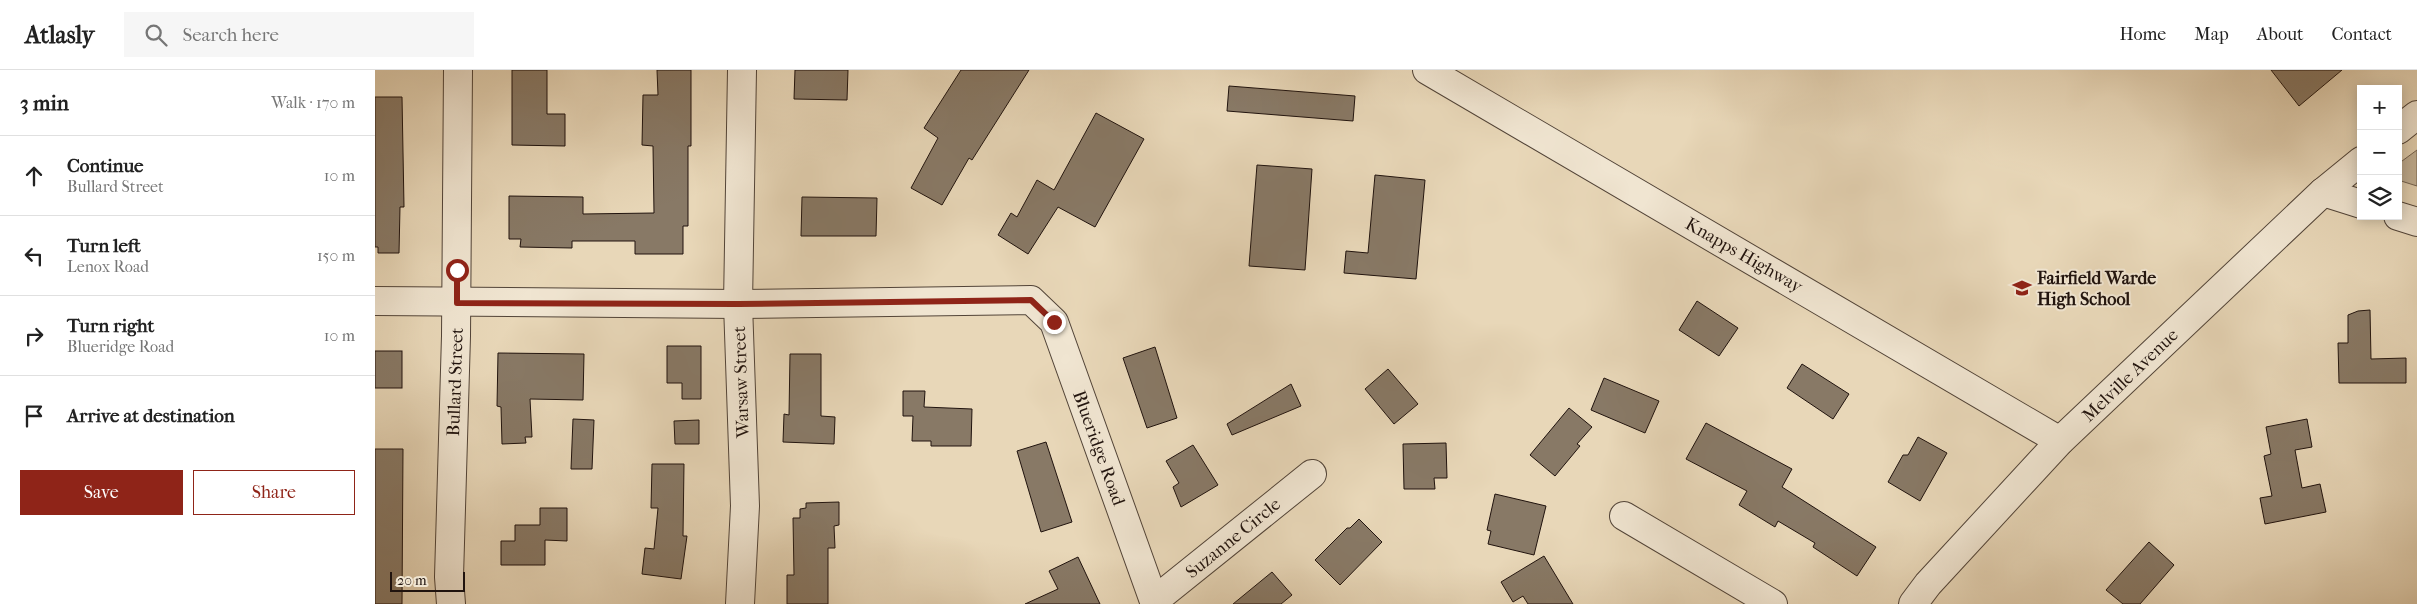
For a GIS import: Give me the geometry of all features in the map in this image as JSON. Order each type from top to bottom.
[{"type":"street","name":"Bullard Street","points":[[451,604],[449,577],[457,303],[458,70]]},
{"type":"street","name":"Warsaw Street","points":[[740,604],[745,506],[738,304],[743,70]]},
{"type":"street","name":"Knapps Highway","points":[[1427,70],[2060,441]]},
{"type":"street","points":[[2402,127],[2417,115]]},
{"type":"street","name":"Melville Avenue","points":[[1913,604],[1928,584],[2060,441],[2323,192],[2357,164]]},
{"type":"street","points":[[2323,192],[2357,203]]},
{"type":"street","points":[[2402,217],[2417,222]]},
{"type":"street","name":"Blueridge Road","points":[[738,304],[1031,300],[1054,322],[1154,602]]},
{"type":"street","points":[[375,302],[738,304]]},
{"type":"street","name":"Suzanne Circle","points":[[1154,602],[1312,474]]},
{"type":"street","points":[[1623,516],[1773,604]]},
{"type":"shaded area","points":[[2417,150],[2417,186],[2402,181],[2402,161]]},
{"type":"building","points":[[512,70],[547,70],[547,114],[565,114],[565,146],[512,145]]},
{"type":"building","points":[[657,70],[691,70],[691,146],[688,146],[688,226],[683,226],[683,254],[635,254],[635,241],[572,241],[572,248],[520,247],[521,239],[509,239],[509,196],[583,197],[583,214],[654,213],[653,146],[642,145],[643,95],[658,95]]},
{"type":"building","points":[[795,70],[848,70],[847,100],[794,99]]},
{"type":"building","points":[[961,70],[1029,70],[972,160],[969,158],[942,205],[911,188],[938,138],[924,128]]},
{"type":"building","points":[[2271,70],[2342,70],[2299,106]]},
{"type":"building","points":[[1229,86],[1355,96],[1353,121],[1227,111]]},
{"type":"building","points":[[375,97],[402,97],[404,207],[400,207],[399,253],[378,253],[378,247],[375,247]]},
{"type":"building","points":[[1096,113],[1144,139],[1095,227],[1058,207],[1028,254],[998,235],[1011,213],[1017,217],[1037,180],[1054,190]]},
{"type":"building","points":[[1257,165],[1312,169],[1305,270],[1249,266]]},
{"type":"building","points":[[1375,175],[1425,180],[1416,279],[1344,273],[1346,251],[1368,253]]},
{"type":"building","points":[[802,197],[877,198],[876,236],[801,236]]},
{"type":"building","points":[[1697,301],[1738,328],[1719,356],[1679,330]]},
{"type":"building","points":[[2370,310],[2371,359],[2406,358],[2406,383],[2339,383],[2338,343],[2348,343],[2348,315],[2358,311]]},
{"type":"building","points":[[667,346],[701,346],[701,399],[682,399],[682,383],[667,383]]},
{"type":"building","points":[[1155,347],[1177,418],[1147,428],[1123,358]]},
{"type":"building","points":[[375,351],[402,351],[402,388],[375,388]]},
{"type":"building","points":[[498,353],[584,354],[583,400],[530,399],[532,437],[525,437],[526,443],[502,444],[501,407],[497,406]]},
{"type":"building","points":[[790,354],[821,354],[821,416],[835,417],[834,444],[783,442],[784,414],[789,415]]},
{"type":"building","points":[[1802,364],[1849,394],[1833,419],[1787,388]]},
{"type":"building","points":[[1388,369],[1418,404],[1394,424],[1365,389]]},
{"type":"building","points":[[1604,378],[1659,401],[1645,433],[1591,410]]},
{"type":"building","points":[[1291,384],[1301,406],[1232,435],[1227,424]]},
{"type":"building","points":[[903,391],[925,391],[924,407],[972,409],[971,446],[931,446],[931,441],[912,441],[913,416],[903,416]]},
{"type":"building","points":[[1569,408],[1592,427],[1577,444],[1580,446],[1555,476],[1530,455]]},
{"type":"building","points":[[573,419],[594,420],[592,469],[571,469]]},
{"type":"building","points":[[2307,419],[2312,447],[2295,450],[2302,488],[2320,484],[2326,512],[2265,524],[2260,498],[2272,496],[2264,456],[2271,454],[2266,427]]},
{"type":"building","points":[[699,420],[699,444],[675,444],[674,421]]},
{"type":"building","points":[[1706,423],[1792,469],[1782,487],[1876,547],[1857,576],[1813,547],[1815,543],[1778,521],[1775,527],[1739,505],[1747,491],[1686,459]]},
{"type":"building","points":[[1918,437],[1947,453],[1920,501],[1888,482],[1903,455],[1908,455]]},
{"type":"building","points":[[1046,442],[1072,522],[1041,532],[1017,451]]},
{"type":"building","points":[[1446,443],[1447,478],[1434,478],[1435,489],[1404,489],[1403,444]]},
{"type":"building","points":[[1193,445],[1218,485],[1181,507],[1173,487],[1179,483],[1166,461]]},
{"type":"building","points":[[375,449],[403,449],[402,604],[375,604]]},
{"type":"building","points":[[652,464],[684,464],[683,536],[687,536],[681,579],[642,574],[645,548],[654,549],[658,508],[651,508]]},
{"type":"building","points":[[1495,494],[1546,506],[1534,555],[1488,544],[1491,531],[1487,530]]},
{"type":"building","points":[[839,502],[839,525],[834,526],[835,548],[828,548],[828,604],[787,604],[787,575],[794,575],[793,518],[800,518],[800,509],[806,508],[806,503]]},
{"type":"building","points":[[540,508],[567,508],[567,541],[545,540],[545,565],[501,565],[501,541],[515,541],[515,525],[540,525]]},
{"type":"building","points":[[1359,519],[1382,542],[1340,585],[1315,560],[1347,528],[1350,528]]},
{"type":"building","points":[[2149,542],[2174,565],[2140,604],[2123,604],[2106,590]]},
{"type":"building","points":[[1544,556],[1573,604],[1528,604],[1523,596],[1513,602],[1501,582]]},
{"type":"building","points":[[1078,557],[1100,604],[1025,604],[1058,589],[1049,571]]},
{"type":"building","points":[[1272,572],[1292,595],[1281,604],[1233,604]]},
{"type":"place","name":"Fairfield Warde High School","points":[[2022,288]]},
{"type":"route","points":[[457,270],[457,303],[738,304],[1031,300],[1054,322]]}]
